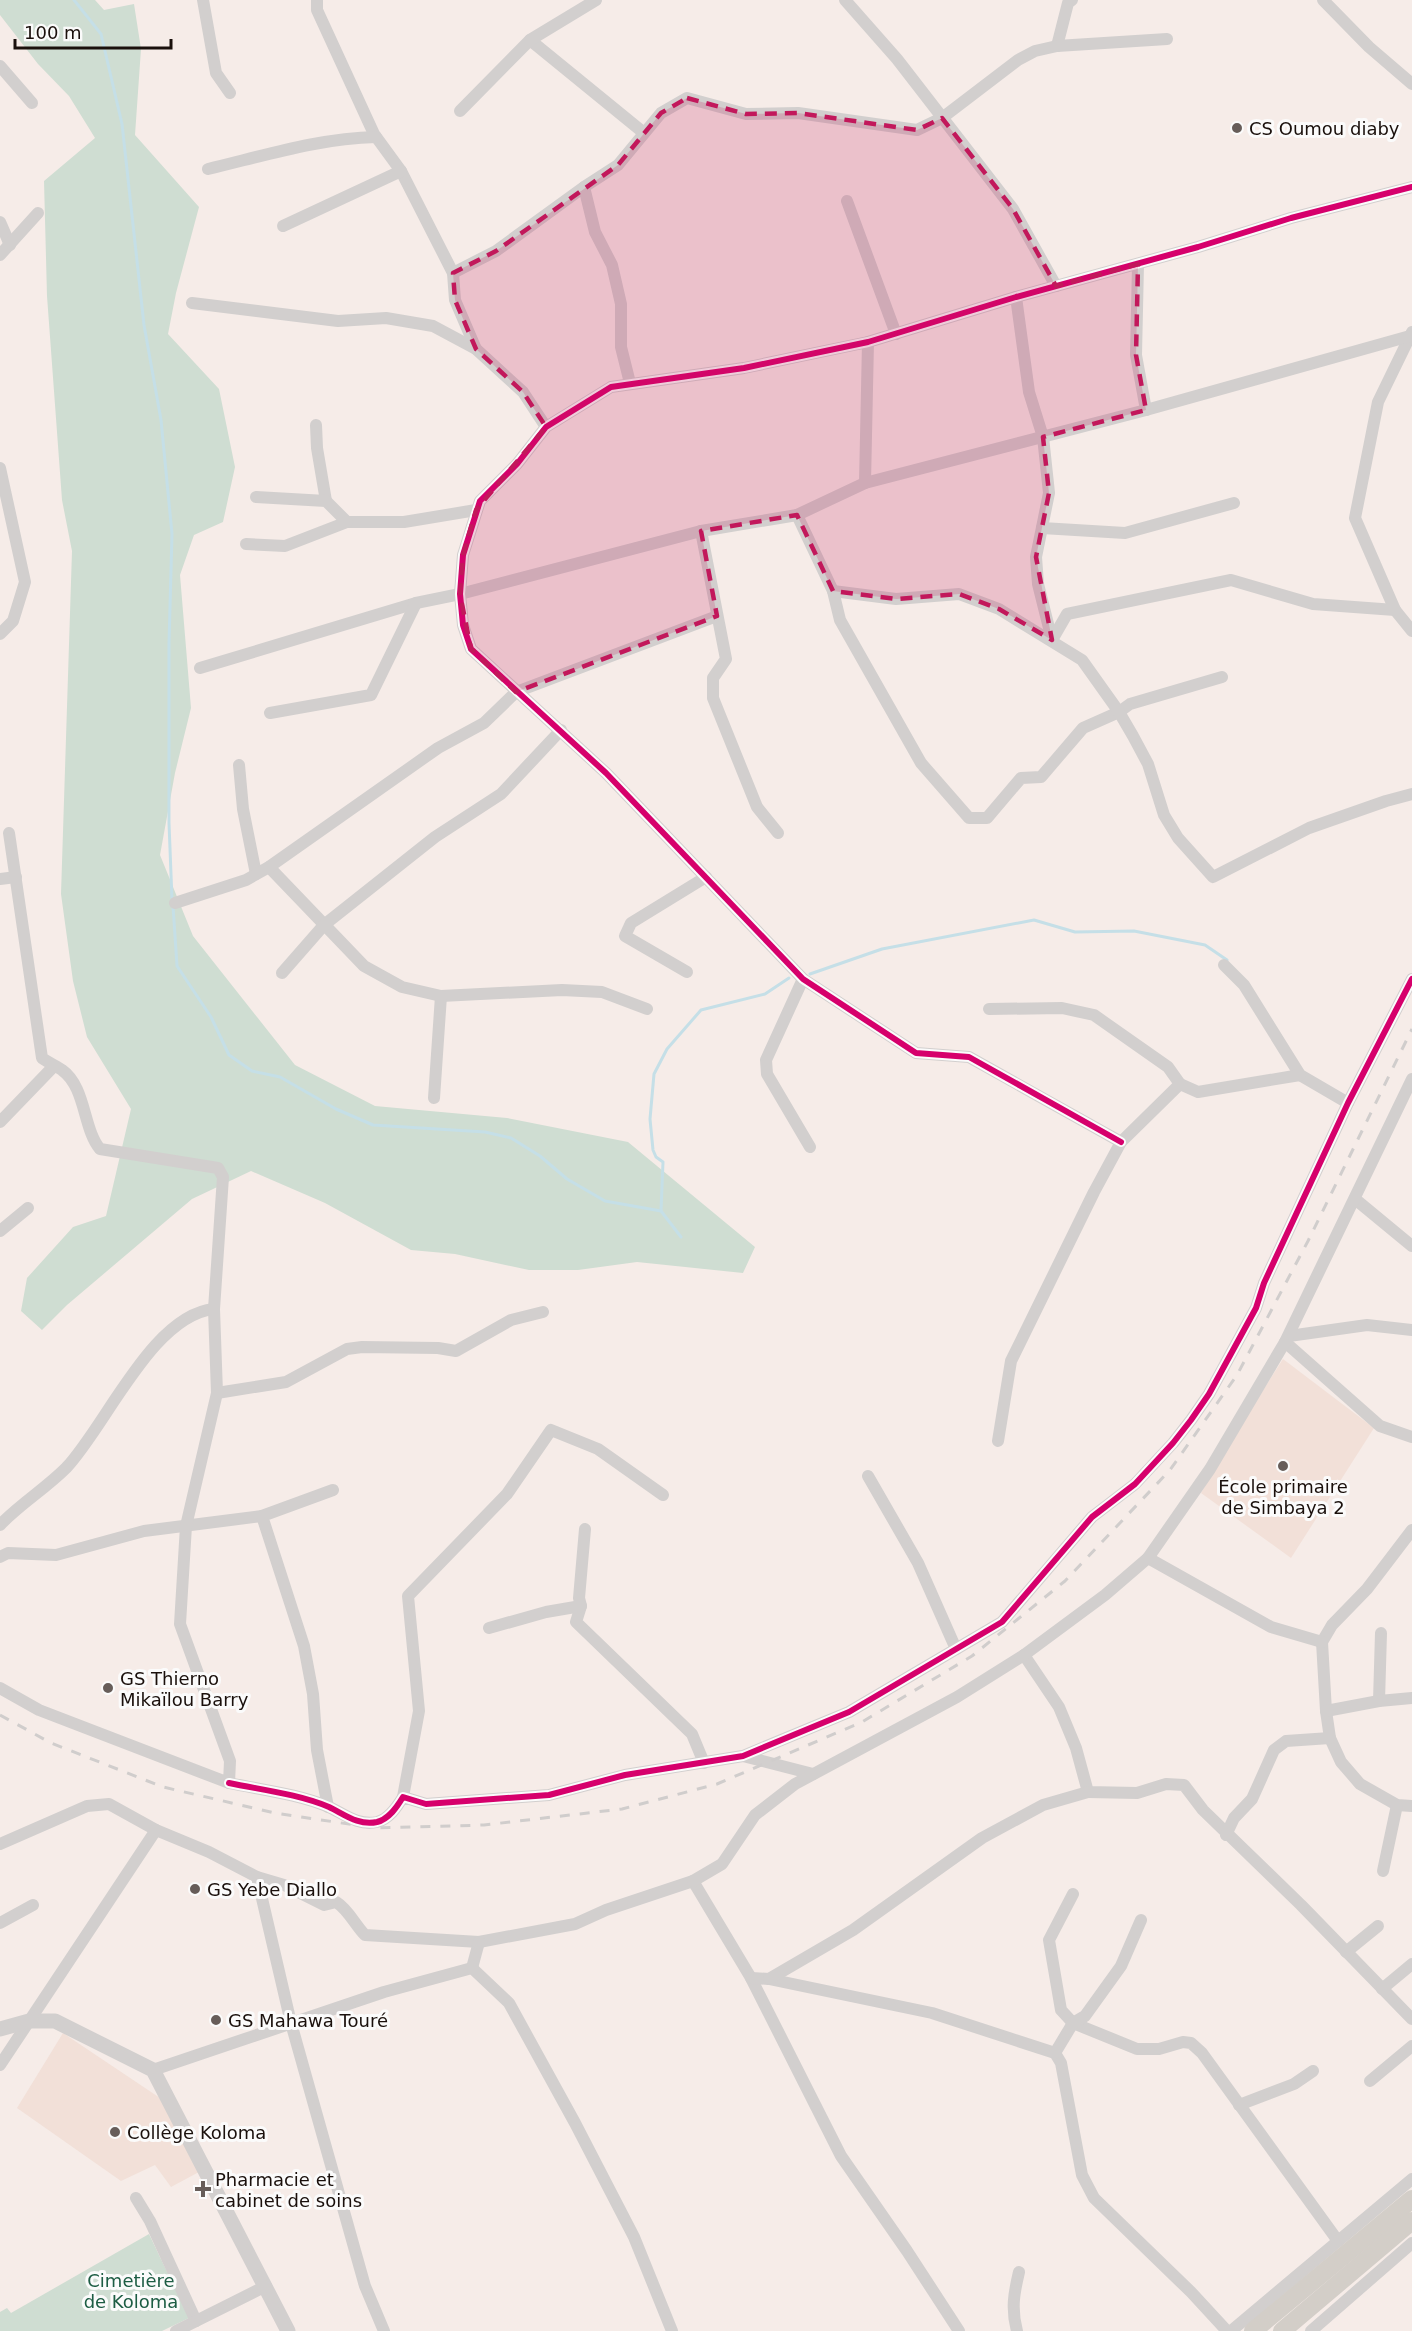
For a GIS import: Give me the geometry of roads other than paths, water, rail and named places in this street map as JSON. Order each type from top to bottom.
[{"type":"main road","points":[[1253,2331],[1412,2199]]},
{"type":"main road","points":[[1282,2331],[1412,2221]]},
{"type":"street","points":[[203,0],[216,73],[230,93]]},
{"type":"street","points":[[317,0],[317,10],[376,137],[401,171],[453,273],[456,300],[476,349]]},
{"type":"street","points":[[460,111],[530,40],[597,0]]},
{"type":"street","points":[[846,0],[897,59],[1012,209],[1056,286]]},
{"type":"street","points":[[1057,46],[1068,3],[1072,0]]},
{"type":"street","points":[[1323,0],[1369,47],[1412,84]]},
{"type":"street","points":[[453,273],[496,251],[618,165],[662,112],[687,98],[746,114],[798,112],[917,130],[942,118],[1017,60],[1035,51],[1057,46],[1167,39]]},
{"type":"street","points":[[530,40],[644,133]]},
{"type":"street","points":[[0,66],[32,103]]},
{"type":"street","points":[[208,170],[286,150],[354,137],[376,137]]},
{"type":"street","points":[[283,226],[401,171]]},
{"type":"street","points":[[584,187],[595,232],[612,265],[621,304],[621,347],[630,383]]},
{"type":"street","points":[[1121,1142],[969,1057],[916,1053],[803,978],[606,773],[471,649],[463,625],[460,594],[463,555],[476,510],[480,501],[517,464],[546,427],[611,387],[744,368],[868,342],[1291,218],[1412,187]]},
{"type":"street","points":[[847,201],[896,334]]},
{"type":"street","points":[[0,255],[38,213]]},
{"type":"street","points":[[0,222],[9,245]]},
{"type":"street","points":[[1138,264],[1136,355],[1146,410]]},
{"type":"street","points":[[1016,297],[1029,392],[1043,437],[1049,493],[1036,557],[1038,584],[1052,640]]},
{"type":"street","points":[[192,303],[338,321],[387,318],[433,326],[476,349],[523,392],[546,427]]},
{"type":"street","points":[[200,668],[416,603],[460,594],[701,531],[797,515],[865,483],[1146,410],[1411,334]]},
{"type":"street","points":[[1411,334],[1378,402],[1355,518],[1395,610],[1412,631]]},
{"type":"street","points":[[865,483],[868,342]]},
{"type":"street","points":[[316,425],[317,448],[326,501],[347,522]]},
{"type":"street","points":[[0,468],[25,582],[13,621],[0,634]]},
{"type":"street","points":[[256,497],[326,501]]},
{"type":"street","points":[[1042,528],[1125,533],[1234,503]]},
{"type":"street","points":[[246,544],[285,546],[347,522],[404,522],[476,510]]},
{"type":"street","points":[[797,515],[833,591],[840,620],[921,763],[969,818],[987,818],[1021,778],[1041,777],[1083,728],[1119,712],[1130,704],[1222,677]]},
{"type":"street","points":[[701,531],[726,658],[713,678],[713,698],[757,807],[777,833]]},
{"type":"street","points":[[1052,640],[1067,614],[1231,580],[1313,604],[1395,610]]},
{"type":"street","points":[[833,591],[897,599],[959,594],[999,609],[1082,660],[1119,712],[1148,764],[1164,815],[1178,838],[1213,877],[1309,828],[1412,794]]},
{"type":"street","points":[[270,713],[371,695],[416,603]]},
{"type":"street","points":[[175,903],[246,880],[268,867],[438,748],[484,723],[516,692],[717,616]]},
{"type":"street","points":[[282,973],[324,925],[435,837],[501,794],[561,730]]},
{"type":"street","points":[[239,765],[243,809],[256,874]]},
{"type":"street","points":[[9,833],[42,1058],[63,1070],[79,1093],[94,1142],[100,1149],[218,1168],[223,1177],[214,1309],[217,1393],[186,1526],[180,1624],[230,1761],[229,1783]]},
{"type":"street","points":[[268,867],[364,966],[402,987],[441,996],[572,990],[602,992],[647,1009]]},
{"type":"street","points":[[0,879],[16,877]]},
{"type":"street","points":[[687,972],[625,936],[631,923],[706,878]]},
{"type":"street","points":[[1224,965],[1244,985],[1300,1075],[1348,1103]]},
{"type":"street","points":[[803,978],[766,1060],[767,1074],[810,1147]]},
{"type":"street","points":[[403,1797],[426,1804],[549,1795],[625,1775],[743,1756],[849,1712],[1002,1622],[1092,1516],[1135,1484],[1173,1443],[1209,1394],[1256,1308],[1264,1283],[1348,1103],[1412,979]]},
{"type":"street","points":[[434,1098],[441,996]]},
{"type":"street","points":[[989,1009],[1062,1008],[1094,1016],[1168,1067],[1180,1084],[1198,1092],[1300,1075]]},
{"type":"street","points":[[1,1118],[54,1066]]},
{"type":"street","points":[[0,1844],[87,1806],[110,1804],[156,1830],[209,1852],[257,1877],[284,1885],[324,1905],[336,1902],[344,1906],[353,1923],[365,1935],[479,1942],[575,1924],[606,1910],[693,1881],[722,1864],[755,1815],[795,1784],[957,1698],[1024,1655],[1105,1595],[1148,1558],[1210,1469],[1287,1339],[1412,1079]]},
{"type":"street","points":[[998,1441],[1011,1361],[1121,1142],[1180,1084]]},
{"type":"street","points":[[1355,1199],[1412,1246]]},
{"type":"street","points":[[0,1231],[28,1208]]},
{"type":"street","points":[[0,1525],[66,1467],[91,1438],[138,1365],[183,1319],[214,1309]]},
{"type":"street","points":[[217,1393],[286,1382],[347,1349],[362,1347],[438,1348],[456,1351],[511,1320],[543,1312]]},
{"type":"street","points":[[1287,1339],[1367,1325],[1412,1330]]},
{"type":"street","points":[[1287,1339],[1380,1426],[1412,1437]]},
{"type":"street","points":[[0,1688],[39,1710],[229,1783],[328,1807],[353,1820],[377,1822],[393,1813],[403,1797],[419,1711],[408,1596],[507,1494],[551,1430],[598,1449],[663,1495]]},
{"type":"street","points":[[868,1476],[918,1563],[956,1649]]},
{"type":"street","points":[[0,1557],[8,1553],[56,1555],[144,1530],[262,1516],[333,1490]]},
{"type":"street","points":[[262,1516],[304,1646],[313,1694],[317,1750],[328,1807]]},
{"type":"street","points":[[585,1529],[579,1598],[582,1606],[576,1622],[692,1734],[704,1763]]},
{"type":"street","points":[[1412,1530],[1367,1589],[1332,1624],[1322,1642],[1330,1738],[1341,1762],[1360,1784],[1397,1805],[1412,1806]]},
{"type":"street","points":[[1148,1558],[1271,1627],[1322,1642]]},
{"type":"street","points":[[489,1628],[546,1612],[582,1606]]},
{"type":"street","points":[[1379,1701],[1381,1634]]},
{"type":"street","points":[[1024,1655],[1059,1707],[1076,1748],[1088,1792]]},
{"type":"street","points":[[1326,1711],[1379,1701],[1412,1698]]},
{"type":"street","points":[[1226,1835],[1234,1818],[1252,1799],[1274,1750],[1286,1741],[1330,1738]]},
{"type":"street","points":[[743,1756],[813,1774]]},
{"type":"street","points":[[770,1979],[853,1930],[982,1838],[1043,1805],[1088,1792],[1137,1793],[1166,1784],[1184,1785],[1226,1835],[1301,1905],[1412,2019]]},
{"type":"street","points":[[1383,1871],[1397,1805]]},
{"type":"street","points":[[0,2065],[156,1830]]},
{"type":"street","points":[[257,1877],[291,2023],[365,2286],[384,2331]]},
{"type":"street","points":[[693,1881],[751,1978],[841,2156],[959,2331]]},
{"type":"street","points":[[1073,1894],[1049,1940],[1061,2010],[1073,2023],[1137,2049],[1159,2049],[1183,2042],[1191,2043],[1202,2053],[1338,2241]]},
{"type":"street","points":[[0,1923],[33,1905]]},
{"type":"street","points":[[1055,2053],[1073,2023],[1086,2016],[1121,1966],[1141,1920]]},
{"type":"street","points":[[1346,1952],[1378,1926]]},
{"type":"street","points":[[472,1968],[479,1942]]},
{"type":"street","points":[[1382,1989],[1412,1964]]},
{"type":"street","points":[[153,2070],[384,1992],[472,1968]]},
{"type":"street","points":[[472,1968],[509,2003],[548,2073],[634,2237],[672,2331]]},
{"type":"street","points":[[751,1978],[770,1979],[932,2013],[1055,2053],[1061,2063],[1082,2175],[1094,2198],[1229,2331],[1412,2179]]},
{"type":"street","points":[[0,2029],[29,2021],[55,2021],[153,2070],[267,2286],[288,2331]]},
{"type":"street","points":[[1370,2081],[1412,2046]]},
{"type":"street","points":[[1239,2105],[1294,2084],[1313,2071]]},
{"type":"street","points":[[136,2198],[150,2221],[196,2321]]},
{"type":"street","points":[[1311,2331],[1412,2243]]},
{"type":"street","points":[[1017,2331],[1012,2316],[1012,2299],[1019,2272]]},
{"type":"street","points":[[176,2331],[267,2286]]},
{"type":"waterway","points":[[74,0],[101,34],[122,124],[144,325],[161,420],[172,534],[169,643],[169,823],[172,900]]},
{"type":"waterway","points":[[173,906],[177,966],[211,1017],[229,1055],[252,1071],[280,1077],[336,1109],[373,1125],[485,1132],[511,1138],[540,1156],[567,1179],[605,1201],[661,1211],[681,1237]]},
{"type":"waterway","points":[[810,974],[882,949],[1034,920],[1075,932],[1134,931],[1205,945],[1227,960]]},
{"type":"waterway","points":[[661,1211],[663,1162],[656,1157],[653,1150],[650,1119],[654,1074],[667,1049],[701,1010],[765,994],[789,978]]},
{"type":"railway","points":[[0,1715],[51,1743],[163,1787],[275,1813],[375,1828],[484,1825],[622,1809],[717,1784],[862,1722],[972,1656],[1065,1581],[1170,1470],[1237,1375],[1308,1241],[1412,1029]]},
{"type":"place","name":"CS Oumou diaby","points":[[1237,128]]},
{"type":"place","name":"École primaire de Simbaya 2","points":[[1283,1466]]},
{"type":"place","name":"GS Thierno Mikaïlou Barry","points":[[108,1688]]},
{"type":"place","name":"GS Yebe Diallo","points":[[195,1889]]},
{"type":"place","name":"GS Mahawa Touré","points":[[216,2020]]},
{"type":"place","name":"Collège Koloma","points":[[115,2132]]},
{"type":"place","name":"Pharmacie et cabinet de soins","points":[[203,2189]]},
{"type":"park label","name":"Cimetière de Koloma","points":[[131,2290]]}]
